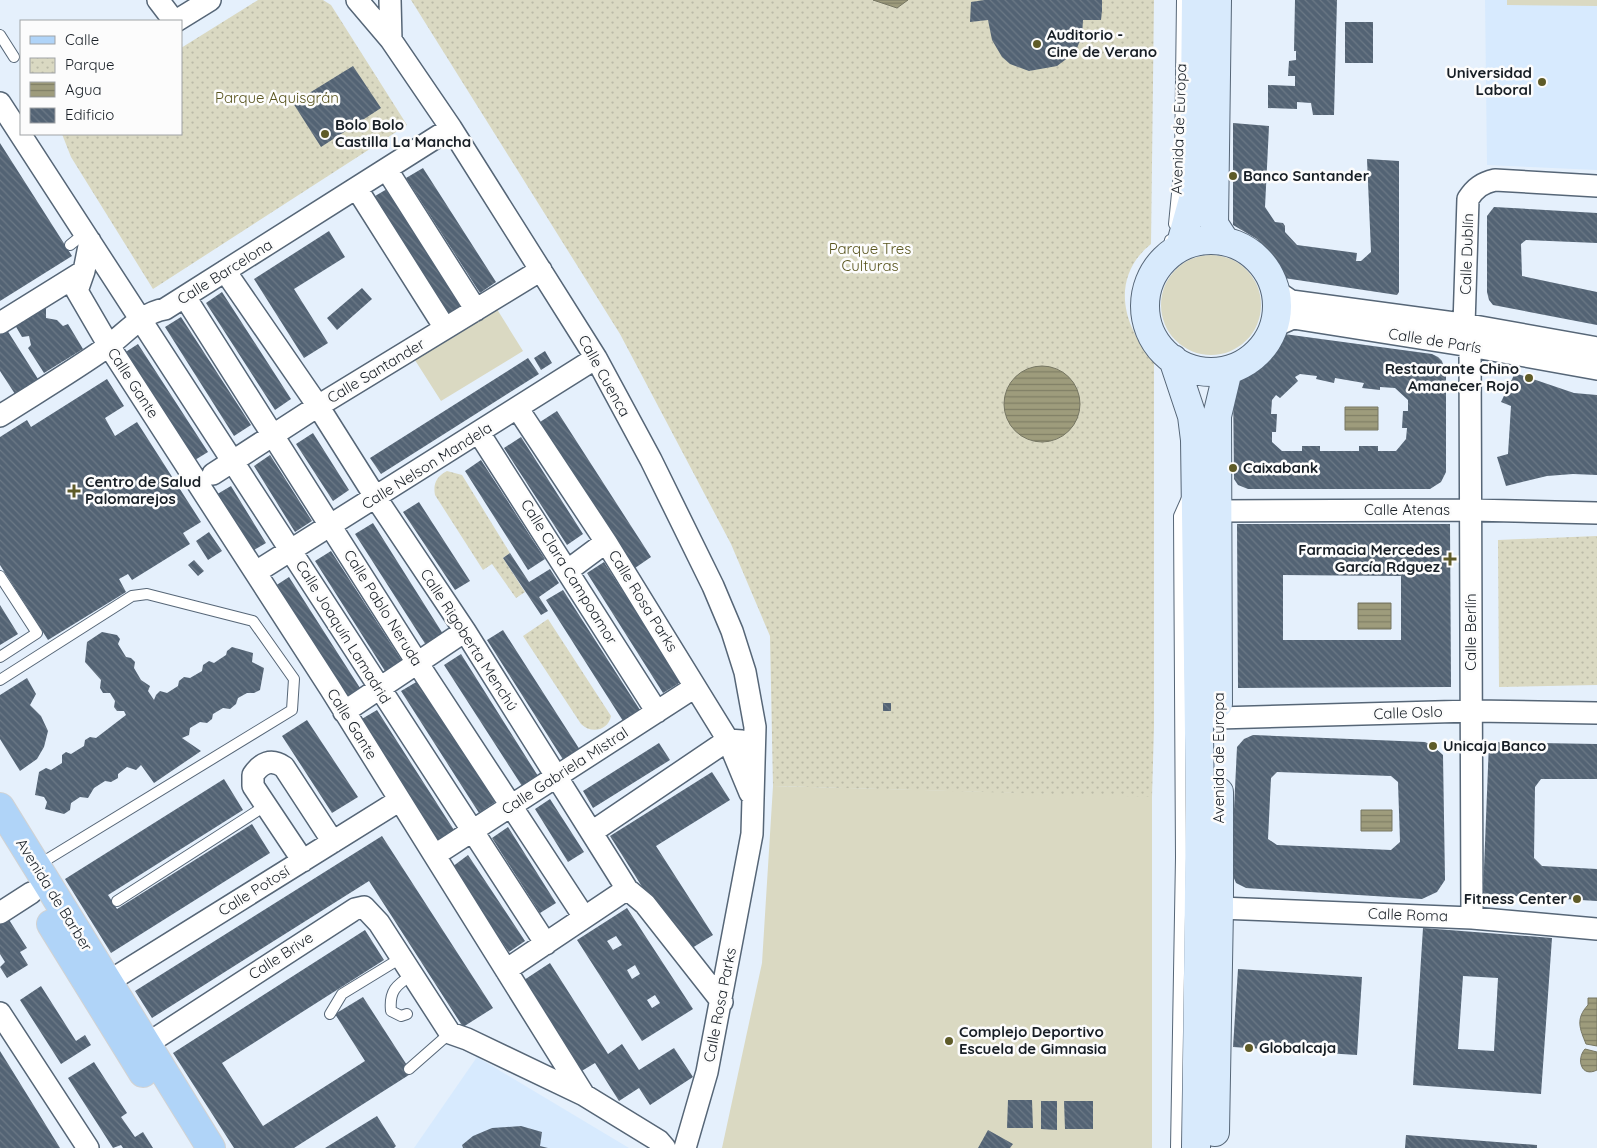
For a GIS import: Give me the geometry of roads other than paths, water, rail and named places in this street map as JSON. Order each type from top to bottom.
[{"type":"main road","name":"Avenida de Europa","points":[[1173,252],[1195,242],[1225,241],[1243,248],[1258,259],[1269,274],[1276,291],[1278,309],[1275,326],[1268,341],[1257,354],[1244,364],[1228,370],[1209,372],[1190,368],[1172,359],[1159,346],[1149,329],[1145,310],[1147,291],[1154,273],[1173,252],[1194,196],[1196,0]]},
{"type":"main road","points":[[1217,0],[1214,224],[1225,241]]},
{"type":"main road","name":"Avenida de Europa","points":[[1172,359],[1192,416],[1195,477],[1200,806],[1196,1148]]},
{"type":"main road","name":"Avenida de Europa","points":[[1215,1148],[1219,908],[1217,416],[1228,370]]},
{"type":"main road","name":"Avenida de Barber","points":[[0,807],[36,866],[102,991],[190,1148]]},
{"type":"main road","name":"Avenida de Barber","points":[[0,843],[31,893],[102,991],[147,1044],[212,1148]]},
{"type":"street","points":[[158,0],[174,20]]},
{"type":"street","points":[[177,20],[210,0]]},
{"type":"street","name":"Calle Cuenca","points":[[357,0],[391,40],[452,128],[596,358],[651,460],[713,586],[732,631],[749,689],[755,741]]},
{"type":"street","points":[[390,0],[391,40]]},
{"type":"street","name":"Calle Joaquín Lamadrid","points":[[0,103],[18,125]]},
{"type":"street","name":"Calle Barcelona","points":[[0,416],[109,346],[141,319],[155,311],[165,309],[185,297],[452,128]]},
{"type":"street","name":"Calle Joaquín Lamadrid","points":[[24,135],[82,240],[114,277],[379,690],[546,944]]},
{"type":"street","points":[[387,170],[476,310]]},
{"type":"street","name":"Calle Dublín","points":[[1464,325],[1468,200],[1473,192],[1484,183],[1495,180],[1597,186]]},
{"type":"street","points":[[357,189],[446,328]]},
{"type":"street","name":"Calle Gante","points":[[82,240],[84,271],[77,291],[109,346],[256,572],[584,1095],[659,1141],[665,1148]]},
{"type":"street","points":[[0,323],[84,271],[100,270],[114,277]]},
{"type":"street","name":"Calle Santander","points":[[213,474],[318,406],[541,270]]},
{"type":"street","name":"Calle Rigoberta Menchú","points":[[226,271],[318,406],[376,498],[465,631],[627,889],[645,904],[722,1002]]},
{"type":"street","name":"Calle de París","points":[[1276,291],[1291,301],[1464,325],[1597,348]]},
{"type":"street","name":"Calle Pablo Neruda","points":[[185,297],[418,664],[584,917]]},
{"type":"street","name":"Calle de París","points":[[1275,326],[1293,318],[1470,346],[1597,369]]},
{"type":"street","name":"Calle Berlín","points":[[1470,346],[1472,918]]},
{"type":"street","name":"Calle Nelson Mandela","points":[[256,572],[518,409],[596,358]]},
{"type":"street","name":"Calle Rosa Parks","points":[[518,409],[606,542],[696,686],[728,740],[754,802]]},
{"type":"street","name":"Calle Clara Campoamor","points":[[479,433],[657,712]]},
{"type":"street","name":"Calle Atenas","points":[[1218,511],[1470,510],[1597,513]]},
{"type":"street","points":[[567,571],[606,542]]},
{"type":"street","points":[[344,712],[465,631]]},
{"type":"street","name":"Calle Gabriela Mistral","points":[[435,855],[696,686]]},
{"type":"street","name":"Calle Oslo","points":[[1218,718],[1472,711],[1597,713]]},
{"type":"street","points":[[592,832],[728,740],[755,741]]},
{"type":"street","name":"Calle Rosa Parks","points":[[685,1148],[707,1072],[748,862],[754,802],[755,741]]},
{"type":"street","points":[[302,861],[253,786],[252,781],[256,771],[269,761],[284,767],[333,842]]},
{"type":"street","name":"Calle Potosí","points":[[102,991],[302,861],[400,800]]},
{"type":"street","points":[[506,970],[627,889]]},
{"type":"street","points":[[0,913],[31,893]]},
{"type":"street","name":"Calle Brive","points":[[147,1044],[355,909],[364,907],[371,912],[450,1033]]},
{"type":"street","name":"Calle Roma","points":[[1219,908],[1472,918],[1597,929]]},
{"type":"street","points":[[0,1013],[88,1148]]},
{"type":"street","points":[[450,1033],[467,1039],[584,1095]]},
{"type":"lane","name":"Avenida de Europa","points":[[1173,252],[1180,164],[1182,0]]},
{"type":"lane","points":[[0,35],[14,57]]},
{"type":"lane","name":"Avenida de Europa","points":[[1176,1148],[1181,857],[1180,516],[1195,477]]},
{"type":"lane","points":[[0,576],[37,633],[0,657]]},
{"type":"lane","points":[[0,680],[132,596],[147,594],[252,621],[294,680],[292,710],[36,866]]},
{"type":"lane","points":[[117,901],[265,806]]},
{"type":"lane","points":[[407,966],[392,991],[390,1000],[391,1011],[401,1016],[407,1014]]},
{"type":"lane","points":[[330,1014],[342,994],[407,966]]},
{"type":"lane","points":[[409,1069],[450,1033]]},
{"type":"water","points":[[873,0],[908,0],[897,8]]},
{"type":"water","points":[[1042,366],[1056,369],[1069,377],[1077,390],[1080,404],[1077,418],[1069,431],[1056,439],[1042,442],[1028,439],[1015,431],[1007,418],[1004,404],[1007,390],[1015,377],[1028,369]]},
{"type":"water","points":[[1345,407],[1378,407],[1378,430],[1345,430]]},
{"type":"water","points":[[1358,603],[1391,603],[1391,629],[1358,629]]},
{"type":"water","points":[[1361,810],[1392,810],[1392,831],[1361,831]]},
{"type":"water","points":[[1588,998],[1597,998],[1597,1046],[1586,1044],[1580,1024],[1581,1015],[1588,1005]]},
{"type":"water","points":[[1585,1049],[1597,1052],[1597,1070],[1587,1072],[1584,1070],[1581,1058]]},
{"type":"place","name":"Auditorio - Cine de Verano","points":[[1037,44]]},
{"type":"place","name":"Universidad Laboral","points":[[1542,82]]},
{"type":"place","name":"Bolo Bolo Castilla La Mancha","points":[[325,134]]},
{"type":"place","name":"Banco Santander","points":[[1233,176]]},
{"type":"place","name":"Restaurante Chino Amanecer Rojo","points":[[1529,378]]},
{"type":"place","name":"Caixabank","points":[[1233,468]]},
{"type":"place","name":"Centro de Salud Palomarejos","points":[[74,491]]},
{"type":"place","name":"Farmacia Mercedes García Rdguez","points":[[1450,559]]},
{"type":"place","name":"Unicaja Banco","points":[[1433,746]]},
{"type":"place","name":"Fitness Center","points":[[1577,899]]},
{"type":"place","name":"Complejo Deportivo Escuela de Gimnasia","points":[[949,1041]]},
{"type":"place","name":"Globalcaja","points":[[1249,1048]]},
{"type":"park label","name":"Parque Aquisgrán","points":[[277,98]]},
{"type":"park label","name":"Parque Tres Culturas","points":[[870,258]]}]
